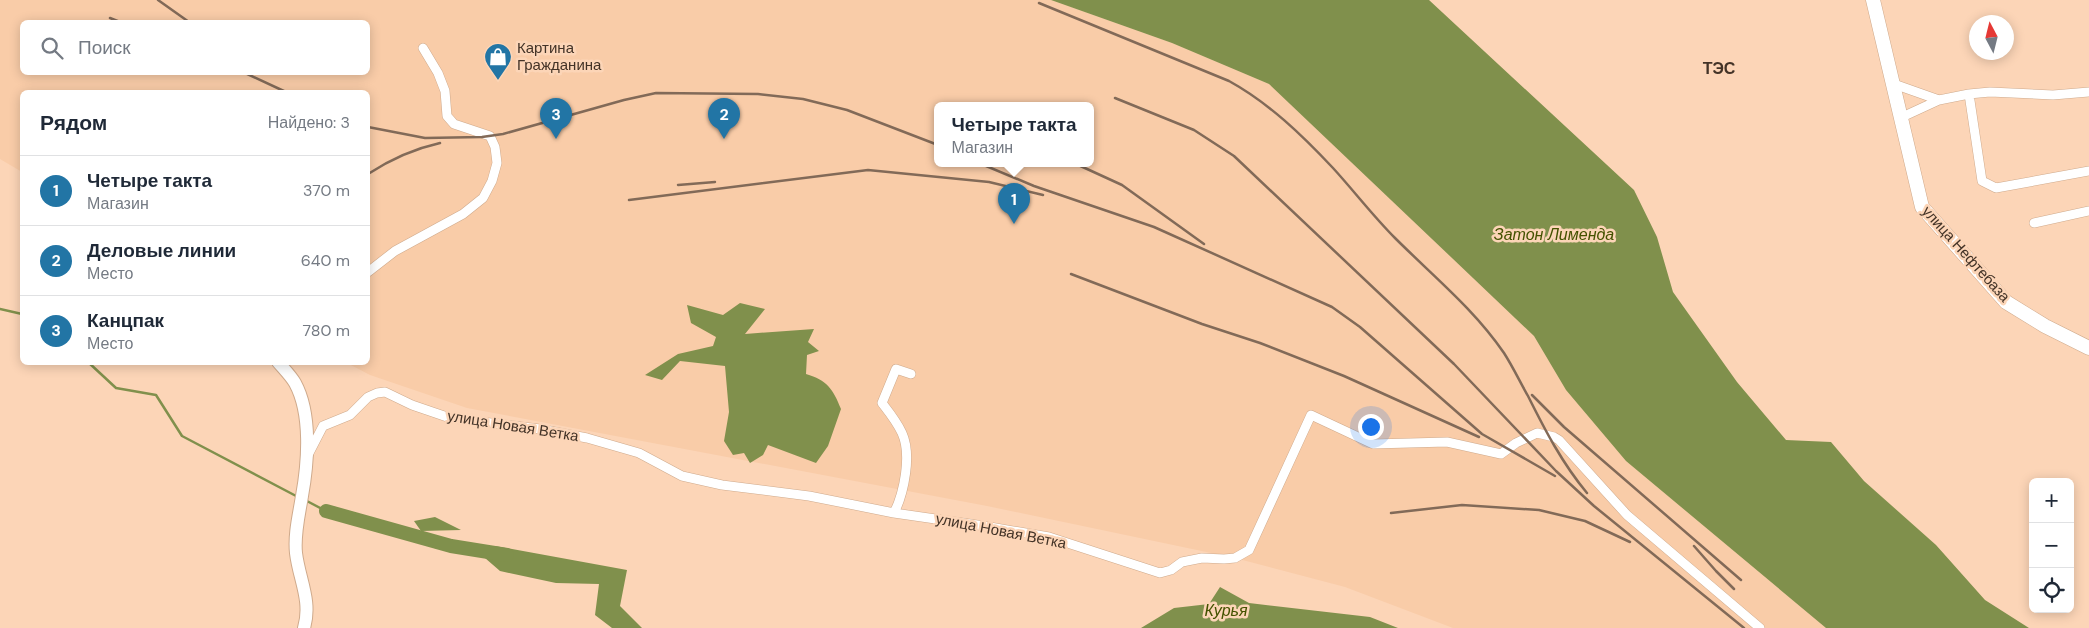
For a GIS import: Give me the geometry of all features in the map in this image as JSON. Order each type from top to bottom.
[{"type":"main road","name":"улица Нефтебаза","points":[[1873,0],[1891,83],[1922,207],[2006,302],[2031,319],[2089,348]]},
{"type":"street","points":[[370,270],[395,251],[462,214],[483,198],[492,182],[497,163],[495,147],[490,136],[454,124],[447,116],[445,92],[438,73],[423,48]]},
{"type":"street","points":[[1891,83],[1939,100]]},
{"type":"street","points":[[1900,118],[1939,100],[1969,94],[1990,92],[2053,94],[2089,92]]},
{"type":"street","points":[[1969,94],[1982,181],[1996,188],[2089,171]]},
{"type":"street","points":[[2034,222],[2089,211]]},
{"type":"street","points":[[280,365],[294,382],[303,402],[306,421],[306,473],[296,532],[296,554],[307,598],[304,628]]},
{"type":"street","points":[[894,513],[904,484],[907,460],[902,434],[882,403],[896,369],[911,374]]},
{"type":"street","name":"улица Новая Ветка","points":[[306,458],[323,426],[350,415],[368,398],[377,393],[385,392],[412,405],[450,418],[540,428],[639,452],[682,476],[722,485],[809,496],[894,513],[1049,538],[1160,574],[1171,570],[1182,562],[1202,558],[1235,558],[1249,550],[1311,415],[1373,444],[1447,442],[1501,454],[1516,443],[1537,433],[1554,437],[1565,446],[1628,515],[1760,628]]},
{"type":"shaded area","points":[[0,0],[1051,0],[1172,43],[1269,84],[1534,336],[1566,390],[1626,461],[1826,628],[1453,628],[1345,587],[1235,558],[987,506],[467,408],[370,375],[351,365],[370,365],[370,90],[20,90],[20,171],[0,159]]},
{"type":"water","name":"Затон Лименда","points":[[1051,0],[1429,0],[1634,190],[1657,237],[1673,292],[1737,382],[1786,440],[1831,442],[1864,481],[1936,545],[1985,600],[2029,628],[1826,628],[1626,461],[1566,390],[1534,336],[1269,84],[1172,43]]},
{"type":"water","points":[[740,303],[765,309],[745,334],[814,329],[808,342],[819,351],[807,355],[806,374],[819,379],[828,386],[841,409],[828,446],[816,463],[768,445],[763,455],[750,463],[744,453],[733,455],[724,441],[729,412],[725,366],[680,361],[662,380],[645,375],[678,354],[713,346],[716,337],[691,323],[687,305],[723,315]]},
{"type":"water","points":[[435,517],[461,530],[421,531],[414,521]]},
{"type":"water","points":[[495,546],[627,570],[620,606],[642,628],[612,628],[595,615],[599,584],[556,583],[500,571],[485,558]]},
{"type":"water","name":"Курья","points":[[1220,587],[1249,603],[1370,617],[1398,628],[1141,628],[1174,608],[1209,604]]},
{"type":"waterway","points":[[0,309],[20,314]]},
{"type":"waterway","points":[[91,365],[116,388],[156,395],[182,436],[298,497]]},
{"type":"waterway","points":[[305,500],[326,511]]},
{"type":"waterway","points":[[326,511],[451,546],[507,555]]},
{"type":"railway","points":[[158,0],[186,20]]},
{"type":"railway","points":[[1039,3],[1229,81],[1258,99],[1284,120],[1341,177],[1387,230],[1480,322],[1504,353],[1562,458],[1587,493]]},
{"type":"railway","points":[[110,18],[115,20]]},
{"type":"railway","points":[[249,75],[282,90]]},
{"type":"railway","points":[[370,127],[425,138],[482,137],[503,134],[624,100],[656,93],[758,94],[803,99],[847,110],[934,143]]},
{"type":"railway","points":[[1115,98],[1194,130],[1234,156],[1454,364],[1556,471],[1594,506],[1744,628]]},
{"type":"railway","points":[[370,173],[402,155],[440,143]]},
{"type":"railway","points":[[989,167],[1034,186],[1154,227],[1332,307],[1360,327],[1482,434],[1555,476]]},
{"type":"railway","points":[[1083,167],[1122,185],[1204,244]]},
{"type":"railway","points":[[629,200],[868,170],[989,182],[1043,195]]},
{"type":"railway","points":[[678,185],[715,182]]},
{"type":"railway","points":[[1071,274],[1202,324],[1260,343],[1344,376],[1479,437]]},
{"type":"railway","points":[[1532,395],[1564,427],[1741,580]]},
{"type":"railway","points":[[1391,513],[1462,505],[1539,510],[1585,521],[1630,542]]},
{"type":"railway","points":[[1694,546],[1734,589]]},
{"type":"place","name":"Картина Гражданина","points":[[498,81]]},
{"type":"place","name":"Канцпак","points":[[556,139]]},
{"type":"place","name":"Деловые линии","points":[[724,139]]},
{"type":"place","name":"Четыре такта","points":[[1014,224]]},
{"type":"district","name":"ТЭС","points":[[1719,68]]}]
